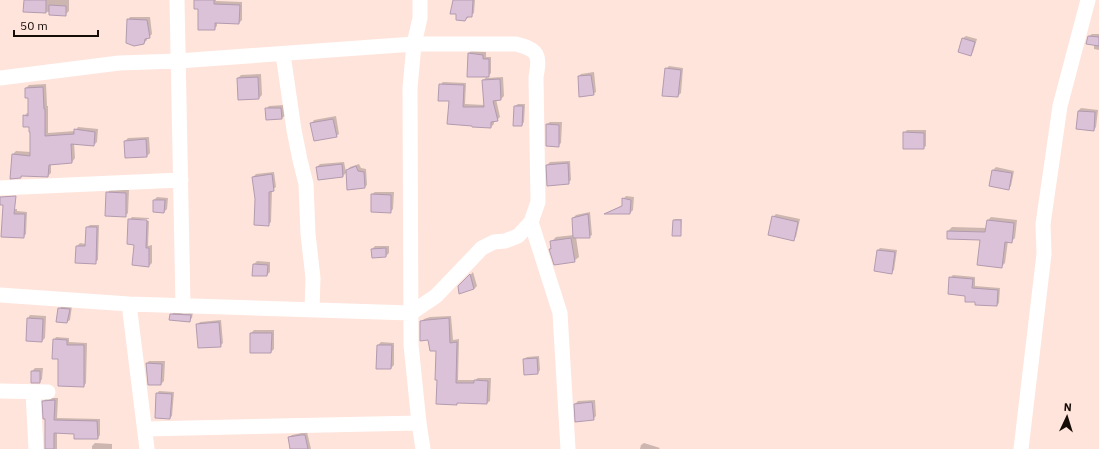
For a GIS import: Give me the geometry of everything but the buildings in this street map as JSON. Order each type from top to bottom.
[{"type":"street","points":[[177,0],[183,306]]},
{"type":"street","points":[[420,0],[420,18],[414,44],[410,88],[411,346],[423,449]]},
{"type":"street","points":[[1021,449],[1044,254],[1043,224],[1060,106],[1088,0]]},
{"type":"street","points":[[0,78],[119,63],[178,61],[414,44],[516,44],[534,51],[539,62],[536,77],[538,202],[531,222],[518,236],[505,241],[494,242],[482,248],[436,296],[411,313],[129,304],[0,295]]},
{"type":"street","points":[[283,54],[298,153],[306,184],[308,234],[313,278],[312,310]]},
{"type":"street","points":[[0,188],[181,180]]},
{"type":"street","points":[[531,222],[560,313],[568,449]]},
{"type":"street","points":[[129,304],[147,449]]},
{"type":"street","points":[[0,391],[41,392],[36,449]]},
{"type":"street","points":[[145,429],[419,423]]}]
